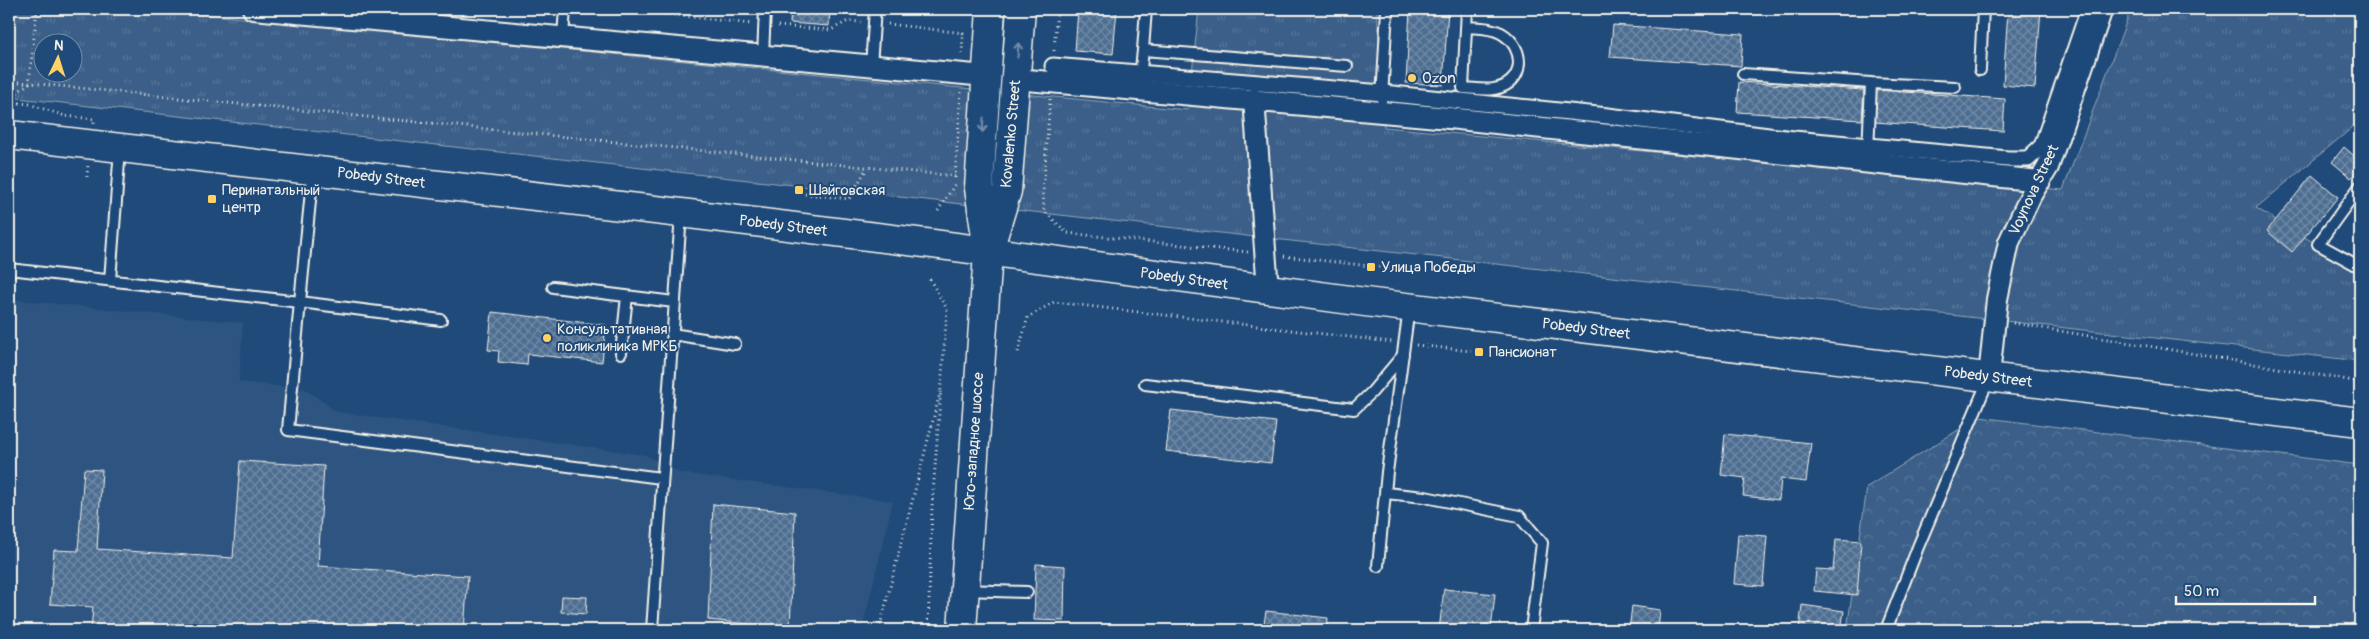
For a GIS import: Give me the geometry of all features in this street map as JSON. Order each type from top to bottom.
[{"type":"main road","name":"Kovalenko Street","points":[[988,253],[979,188],[991,9]]},
{"type":"main road","name":"Kovalenko Street","points":[[988,253],[1006,190],[1021,9]]},
{"type":"main road","points":[[986,76],[1016,79]]},
{"type":"main road","name":"Pobedy Street","points":[[9,135],[681,213],[933,244],[988,253],[1409,308],[2360,422]]},
{"type":"main road","name":"Юго-западное шоссе","points":[[962,630],[988,253]]},
{"type":"street","points":[[253,9],[986,76]]},
{"type":"street","points":[[1016,79],[1052,74],[1140,81],[1382,103],[1449,118],[1868,155],[2028,159],[2042,146],[2089,9]]},
{"type":"street","name":"Voynova Street","points":[[1989,377],[1997,299],[2009,242],[2048,167],[2102,9]]},
{"type":"street","points":[[1140,81],[1254,99],[1382,103]]},
{"type":"street","points":[[1254,99],[1268,290]]},
{"type":"street","points":[[1868,155],[2040,181]]},
{"type":"lane","points":[[563,36],[565,9]]},
{"type":"lane","points":[[762,56],[765,9]]},
{"type":"lane","points":[[871,66],[875,9]]},
{"type":"lane","points":[[1140,81],[1146,9]]},
{"type":"lane","points":[[1382,103],[1387,9]]},
{"type":"lane","points":[[1466,27],[1486,28],[1501,33],[1515,44],[1520,58],[1518,72],[1508,83],[1494,89],[1463,88],[1466,27],[1467,9]]},
{"type":"lane","points":[[1980,70],[1983,9]]},
{"type":"lane","points":[[1143,50],[1347,66]]},
{"type":"lane","points":[[1743,74],[1955,87]]},
{"type":"lane","points":[[1868,155],[1871,83]]},
{"type":"lane","points":[[110,280],[120,148]]},
{"type":"lane","points":[[313,170],[288,430],[661,478]]},
{"type":"lane","points":[[2360,186],[2318,244],[2360,267]]},
{"type":"lane","points":[[652,630],[661,478],[681,213]]},
{"type":"lane","points":[[9,269],[441,320]]},
{"type":"lane","points":[[554,287],[674,302]]},
{"type":"lane","points":[[621,353],[627,296]]},
{"type":"lane","points":[[1378,566],[1384,493],[1409,308]]},
{"type":"lane","points":[[672,334],[735,344]]},
{"type":"lane","points":[[1145,384],[1354,408],[1403,355]]},
{"type":"lane","points":[[1886,630],[1918,547],[1989,377]]},
{"type":"lane","points":[[1384,493],[1426,497],[1519,516],[1542,543],[1531,630]]},
{"type":"lane","points":[[964,590],[1027,592]]},
{"type":"path","points":[[9,99],[29,83],[37,9]]},
{"type":"path","points":[[624,9],[763,25],[831,30],[848,21],[863,22]]},
{"type":"path","points":[[1056,9],[1043,193],[1044,211],[1067,233],[1404,270]]},
{"type":"path","points":[[9,81],[955,176]]},
{"type":"path","points":[[804,194],[849,199],[866,168]]},
{"type":"path","points":[[928,630],[932,507],[946,345],[947,309],[929,278]]},
{"type":"path","points":[[1018,352],[1028,317],[1054,302],[1472,351]]},
{"type":"path","points":[[1995,320],[2360,382]]},
{"type":"path","points":[[879,630],[943,379]]},
{"type":"path","points":[[2338,630],[2360,622]]},
{"type":"shaded area","points":[[9,299],[243,323],[239,382],[305,389],[337,412],[645,455],[680,473],[893,501],[862,630],[9,630]]},
{"type":"green space","points":[[9,9],[151,9],[1188,110],[1199,9],[1377,9],[1384,127],[2063,190],[2131,9],[2360,9],[2360,121],[2256,208],[2360,270],[2360,361],[9,97]]},
{"type":"green space","points":[[1979,417],[2360,465],[2360,630],[1847,630],[1867,487]]},
{"type":"building","points":[[791,9],[830,9],[829,26],[790,23]]},
{"type":"building","points":[[1078,9],[1117,9],[1113,54],[1075,51]]},
{"type":"building","points":[[1410,9],[1448,9],[1443,85],[1406,83]]},
{"type":"building","points":[[1569,9],[1615,9],[1615,11]]},
{"type":"building","points":[[2008,9],[2041,9],[2035,88],[2003,85]]},
{"type":"building","points":[[1613,25],[1743,34],[1741,66],[1610,57]]},
{"type":"building","points":[[1739,82],[1864,90],[1862,120],[1737,112]]},
{"type":"building","points":[[1876,90],[2005,99],[2003,131],[1874,122]]},
{"type":"building","points":[[2344,147],[2360,161],[2360,168],[2351,178],[2332,162]]},
{"type":"building","points":[[2312,175],[2338,197],[2292,252],[2267,231]]},
{"type":"building","name":"Консультативная поликлиника МРКБ","points":[[492,312],[606,325],[602,362],[528,354],[527,365],[498,362],[499,351],[488,350]]},
{"type":"building","points":[[1171,410],[1276,422],[1271,463],[1166,451]]},
{"type":"building","points":[[1725,434],[1811,443],[1806,482],[1781,479],[1779,500],[1743,496],[1745,478],[1721,475]]},
{"type":"building","points":[[240,461],[324,466],[318,566],[468,576],[464,630],[337,630],[281,626],[281,630],[91,630],[93,607],[50,604],[54,550],[78,551],[84,469],[102,470],[97,549],[233,558]]},
{"type":"building","points":[[713,504],[795,512],[790,628],[708,620]]},
{"type":"building","points":[[1738,534],[1767,536],[1763,586],[1734,584]]},
{"type":"building","points":[[1836,539],[1861,541],[1857,595],[1814,591],[1816,569],[1833,570]]},
{"type":"building","points":[[1036,564],[1065,566],[1064,621],[1034,620]]},
{"type":"building","points":[[1444,589],[1495,594],[1491,630],[1439,630]]},
{"type":"building","points":[[562,596],[587,597],[586,614],[561,612]]},
{"type":"building","points":[[1802,605],[1844,611],[1841,630],[1799,630]]},
{"type":"building","points":[[1632,606],[1660,610],[1658,630],[1629,630]]},
{"type":"building","points":[[1266,611],[1328,618],[1327,630],[1263,630]]},
{"type":"place","name":"Ozon","points":[[1412,78]]},
{"type":"place","name":"Шайговская","points":[[799,190]]},
{"type":"place","name":"Перинатальный центр","points":[[212,199]]},
{"type":"place","name":"Улица Победы","points":[[1371,267]]},
{"type":"place","name":"Консультативная поликлиника МРКБ","points":[[547,338]]},
{"type":"place","name":"Пансионат","points":[[1479,352]]}]
